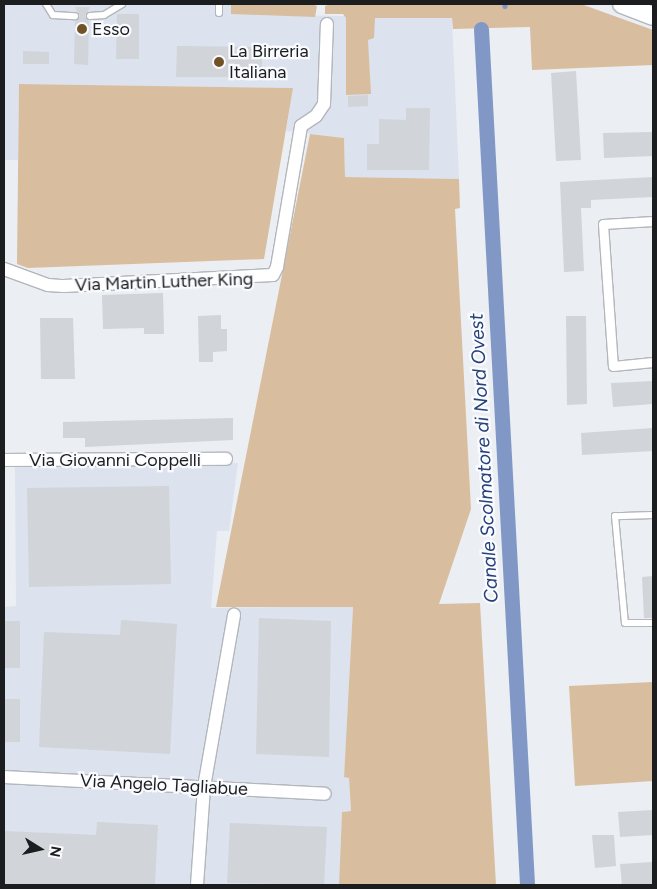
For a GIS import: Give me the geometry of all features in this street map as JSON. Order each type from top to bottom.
[{"type":"main road","points":[[622,4],[653,16]]},
{"type":"street","name":"Via Martin Luther King","points":[[4,269],[48,285],[64,286],[272,275],[278,267],[301,126],[316,116],[324,104],[327,24]]},
{"type":"street","points":[[653,221],[603,224],[613,366],[653,362]]},
{"type":"street","name":"Via Giovanni Coppelli","points":[[4,460],[226,459]]},
{"type":"street","points":[[197,885],[204,787],[234,614]]},
{"type":"street","name":"Via Angelo Tagliabue","points":[[4,777],[325,794]]},
{"type":"lane","points":[[46,4],[53,15],[75,16]]},
{"type":"lane","points":[[90,16],[104,14],[122,4]]},
{"type":"lane","points":[[218,13],[219,4]]},
{"type":"lane","points":[[653,515],[615,516],[625,623],[653,623]]},
{"type":"shaded area","points":[[4,4],[231,4],[231,14],[452,18],[459,179],[345,177],[344,138],[286,131],[293,88],[19,84],[18,160],[4,160]]},
{"type":"shaded area","points":[[231,4],[312,4],[317,6],[315,17],[231,14]]},
{"type":"shaded area","points":[[331,4],[581,4],[653,30],[653,65],[532,70],[530,27],[453,29],[452,18],[375,18],[374,38],[368,40],[371,94],[346,95],[346,18],[343,14],[325,14],[325,6]]},
{"type":"shaded area","points":[[19,84],[293,88],[264,259],[28,268],[17,264]]},
{"type":"shaded area","points":[[310,134],[344,138],[345,177],[459,179],[460,208],[455,209],[471,509],[439,604],[480,603],[496,885],[339,885],[342,812],[351,811],[349,778],[344,777],[353,607],[216,607]]},
{"type":"shaded area","points":[[238,463],[229,531],[217,531],[211,608],[353,606],[344,777],[349,777],[351,811],[342,812],[339,885],[4,885],[4,607],[16,606],[15,467]]},
{"type":"shaded area","points":[[653,682],[653,781],[575,786],[569,686]]},
{"type":"building","points":[[75,7],[90,7],[85,16],[89,21],[88,65],[74,64],[75,21],[80,16]]},
{"type":"building","points":[[117,14],[139,14],[139,59],[116,59]]},
{"type":"building","name":"La Birreria Italiana","points":[[177,46],[262,47],[262,77],[176,77]]},
{"type":"building","points":[[23,51],[49,52],[49,64],[23,64]]},
{"type":"building","points":[[576,71],[581,160],[556,161],[551,73]]},
{"type":"building","points":[[368,95],[368,106],[348,107],[348,96]]},
{"type":"building","points":[[406,108],[430,108],[429,170],[367,170],[367,144],[379,144],[379,119],[406,120]]},
{"type":"building","points":[[653,132],[653,156],[604,158],[603,133]]},
{"type":"building","points":[[653,177],[653,197],[591,200],[591,208],[581,208],[584,271],[564,272],[560,182]]},
{"type":"building","points":[[163,293],[164,334],[144,334],[144,328],[103,329],[102,295]]},
{"type":"building","points":[[221,315],[221,329],[227,329],[227,351],[213,352],[213,362],[199,362],[198,316]]},
{"type":"building","points":[[566,316],[586,316],[587,404],[567,405]]},
{"type":"building","points":[[40,318],[73,318],[75,379],[41,379]]},
{"type":"building","points":[[653,381],[653,404],[613,407],[611,383]]},
{"type":"building","points":[[233,418],[233,440],[85,447],[85,438],[63,438],[63,422]]},
{"type":"building","points":[[653,428],[653,451],[582,455],[581,433]]},
{"type":"building","points":[[169,486],[171,584],[29,587],[27,488]]},
{"type":"building","points":[[653,576],[653,618],[644,618],[642,577]]},
{"type":"building","points":[[259,618],[331,621],[329,757],[256,754]]},
{"type":"building","points":[[121,620],[177,624],[170,754],[39,747],[44,632],[120,635]]},
{"type":"building","points":[[4,621],[20,621],[20,668],[4,668]]},
{"type":"building","points":[[4,699],[20,699],[20,742],[4,742]]},
{"type":"building","points":[[653,810],[653,835],[620,837],[618,812]]},
{"type":"building","points":[[97,822],[158,825],[155,885],[4,885],[4,831],[96,835]]},
{"type":"building","points":[[230,823],[327,827],[324,885],[227,883]]},
{"type":"building","points":[[592,835],[614,835],[616,866],[595,868]]},
{"type":"building","points":[[653,862],[653,885],[622,885],[620,864]]},
{"type":"waterway","name":"Canale Scolmatore di Nord Ovest","points":[[481,29],[527,885]]},
{"type":"place","name":"Esso","points":[[82,29]]},
{"type":"place","name":"La Birreria Italiana","points":[[219,62]]}]
